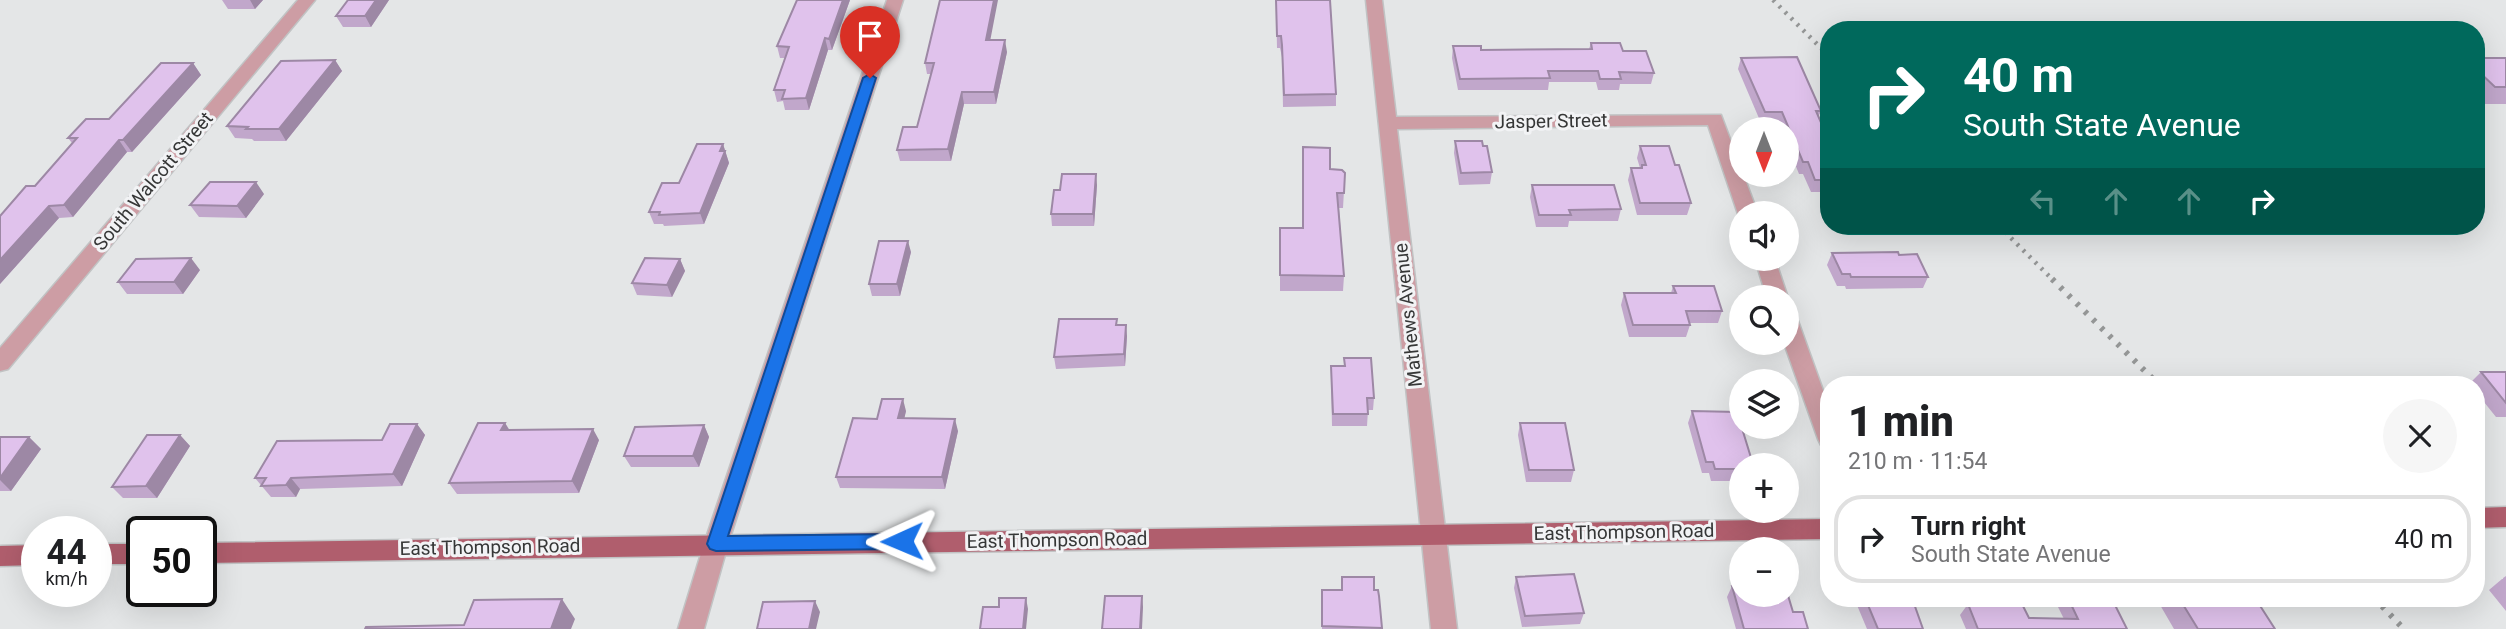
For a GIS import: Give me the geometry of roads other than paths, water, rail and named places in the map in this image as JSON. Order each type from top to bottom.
[{"type":"main road","points":[[2485,518],[2506,517]]},
{"type":"main road","name":"East Thompson Road","points":[[217,552],[1820,529]]},
{"type":"main road","points":[[0,556],[21,555]]},
{"type":"street","name":"South Walcott Street","points":[[0,363],[307,0]]},
{"type":"street","points":[[691,629],[716,544],[895,0]]},
{"type":"street","name":"Mathews Avenue","points":[[1374,0],[1444,629]]},
{"type":"street","name":"Jasper Street","points":[[1387,123],[1714,119],[1743,201]]},
{"type":"street","points":[[1799,355],[1820,414]]},
{"type":"railway","points":[[1773,0],[1820,47]]},
{"type":"railway","points":[[2008,235],[2052,279]]},
{"type":"railway","points":[[2052,279],[2150,376]]},
{"type":"railway","points":[[2383,607],[2404,629]]}]
